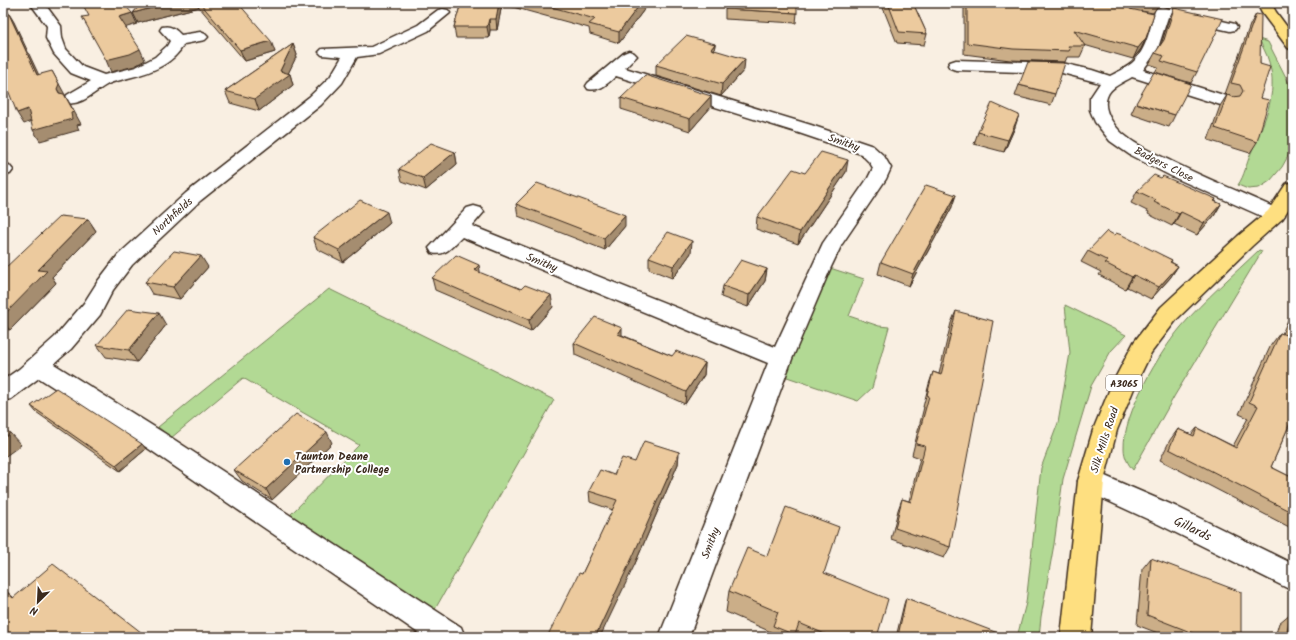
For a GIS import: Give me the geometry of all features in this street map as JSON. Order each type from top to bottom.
[{"type":"main road","points":[[1253,3],[1267,8],[1293,45]]},
{"type":"main road","name":"Silk Mills Road","points":[[1076,637],[1091,481],[1105,430],[1123,386],[1142,348],[1169,312],[1275,215],[1293,188]]},
{"type":"street","points":[[38,3],[54,26],[54,38],[59,51],[77,70],[103,80]]},
{"type":"street","points":[[327,52],[352,53],[374,51],[423,28],[443,13]]},
{"type":"street","name":"Badgers Close","points":[[1230,27],[1155,17],[1149,51],[1142,63],[1112,82],[1103,90],[1098,98],[1099,114],[1108,128],[1120,141],[1142,154],[1190,178],[1275,215]]},
{"type":"street","points":[[423,28],[442,33]]},
{"type":"street","points":[[166,30],[178,40],[200,37]]},
{"type":"street","points":[[73,99],[103,80],[142,70],[161,60],[174,48],[178,40]]},
{"type":"street","name":"Northfields","points":[[3,392],[38,365],[63,343],[92,309],[105,286],[125,260],[193,197],[315,100],[336,80],[352,53]]},
{"type":"street","name":"Smithy","points":[[594,86],[621,63],[867,150],[878,160],[882,168],[877,179],[833,243],[821,267],[781,359],[674,637]]},
{"type":"street","points":[[956,65],[983,71],[1062,68],[1112,82]]},
{"type":"street","points":[[1130,71],[1202,89],[1227,102]]},
{"type":"street","points":[[439,248],[474,212]]},
{"type":"street","name":"Smithy","points":[[459,228],[781,359]]},
{"type":"street","points":[[38,365],[162,444],[450,637]]},
{"type":"street","name":"Gillards","points":[[1091,481],[1204,532],[1293,578]]},
{"type":"green space","points":[[1259,39],[1268,42],[1292,89],[1293,147],[1282,167],[1270,181],[1259,188],[1248,189],[1238,185],[1265,120],[1271,97],[1272,86],[1272,74],[1269,62]]},
{"type":"green space","points":[[1259,250],[1262,251],[1175,395],[1133,470],[1128,463],[1125,454],[1125,434],[1129,418],[1153,368],[1172,338],[1181,327],[1209,297]]},
{"type":"green space","points":[[830,268],[864,279],[849,316],[879,326],[889,327],[872,388],[858,401],[784,376]]},
{"type":"green space","points":[[329,289],[554,400],[434,611],[289,516],[359,445],[243,378],[171,438],[158,427]]},
{"type":"green space","points":[[1065,305],[1126,335],[1111,351],[1091,386],[1063,479],[1039,637],[1017,637],[1026,603],[1041,468],[1058,423],[1070,353]]},
{"type":"building","points":[[82,3],[123,3],[132,13],[119,17],[140,49],[130,54],[106,60],[82,17],[89,16]]},
{"type":"building","points":[[142,3],[170,3],[133,13]]},
{"type":"building","points":[[200,3],[238,3],[271,41],[240,50]]},
{"type":"building","points":[[461,3],[499,3],[496,19],[489,19],[487,27],[454,27]]},
{"type":"building","points":[[537,3],[641,3],[619,32],[589,24],[595,19]]},
{"type":"building","points":[[730,3],[797,3],[797,13],[725,9]]},
{"type":"building","points":[[888,3],[913,3],[927,34],[899,32]]},
{"type":"building","points":[[967,3],[1128,3],[1127,4],[1130,9],[1154,14],[1146,38],[1138,48],[1074,30],[1085,46],[1068,46],[1070,49],[1069,51],[1013,49],[967,43]]},
{"type":"building","points":[[1174,8],[1223,19],[1197,72],[1161,61],[1164,56],[1155,53],[1164,40]]},
{"type":"building","points":[[8,12],[37,75],[52,71],[59,84],[57,89],[59,93],[64,94],[74,112],[71,113],[72,119],[33,130],[28,109],[17,113],[3,77],[3,13]]},
{"type":"building","points":[[1256,14],[1261,15],[1260,64],[1270,67],[1260,98],[1269,100],[1257,142],[1215,128],[1227,95],[1233,97],[1240,96],[1243,91],[1240,85],[1231,83]]},
{"type":"building","points":[[686,36],[715,44],[711,49],[745,59],[722,84],[656,65]]},
{"type":"building","points":[[293,44],[280,71],[290,74],[255,99],[225,91]]},
{"type":"building","points":[[1028,62],[1065,63],[1055,94],[1019,85]]},
{"type":"building","points":[[1154,72],[1191,84],[1175,115],[1136,103]]},
{"type":"building","points":[[645,75],[711,96],[690,119],[621,98]]},
{"type":"building","points":[[992,103],[1019,115],[1008,140],[978,132]]},
{"type":"building","points":[[431,143],[455,152],[423,178],[399,169]]},
{"type":"building","points":[[821,152],[848,160],[800,232],[757,217],[793,169],[805,173]]},
{"type":"building","points":[[1154,175],[1161,178],[1163,176],[1216,199],[1214,201],[1221,204],[1204,223],[1181,212],[1179,214],[1154,202],[1156,200],[1137,191]]},
{"type":"building","points":[[537,183],[625,215],[604,238],[516,204]]},
{"type":"building","points":[[926,185],[956,195],[913,274],[881,262]]},
{"type":"building","points":[[360,200],[387,212],[339,250],[313,237]]},
{"type":"building","points":[[60,216],[88,219],[38,270],[47,271],[3,316],[3,270]]},
{"type":"building","points":[[1107,231],[1114,235],[1116,233],[1122,235],[1172,260],[1170,262],[1178,266],[1159,287],[1134,275],[1132,277],[1105,263],[1108,261],[1088,251]]},
{"type":"building","points":[[668,232],[692,241],[673,266],[649,257]]},
{"type":"building","points":[[174,251],[201,256],[173,287],[145,282]]},
{"type":"building","points":[[456,255],[479,265],[474,270],[521,289],[525,285],[551,295],[529,320],[432,278]]},
{"type":"building","points":[[741,260],[767,269],[749,295],[723,286]]},
{"type":"building","points":[[128,309],[159,313],[129,350],[97,345]]},
{"type":"building","points":[[956,311],[993,321],[950,547],[895,528],[902,499],[911,502],[925,446],[916,444],[929,396],[927,395],[933,372],[941,375]]},
{"type":"building","points":[[595,317],[622,328],[618,334],[672,356],[676,351],[705,363],[686,392],[574,343]]},
{"type":"building","points":[[1293,318],[1293,416],[1271,467],[1293,478],[1293,513],[1169,449],[1178,429],[1194,436],[1197,428],[1236,448],[1258,406],[1249,402],[1280,333],[1286,335]]},
{"type":"building","points":[[56,388],[142,444],[116,465],[31,406]]},
{"type":"building","points":[[296,414],[327,432],[266,489],[234,470]]},
{"type":"building","points":[[3,428],[10,433],[3,439]]},
{"type":"building","points":[[644,441],[679,452],[595,637],[547,637],[579,573],[582,574],[617,500],[589,491],[600,470],[614,475],[622,458],[635,462]]},
{"type":"building","points":[[786,507],[839,527],[824,573],[888,599],[877,637],[832,637],[799,623],[795,635],[773,626],[778,612],[729,591],[747,548],[767,556]]},
{"type":"building","points":[[1151,558],[1241,592],[1241,637],[1203,637],[1147,615]]},
{"type":"building","points":[[53,564],[147,637],[13,637],[3,628],[3,589],[13,598]]},
{"type":"building","points":[[906,598],[1003,635],[1003,637],[898,636]]},
{"type":"building","points":[[1291,613],[1293,614],[1293,637],[1286,637]]},
{"type":"place","name":"Taunton Deane Partnership College","points":[[287,462]]}]
